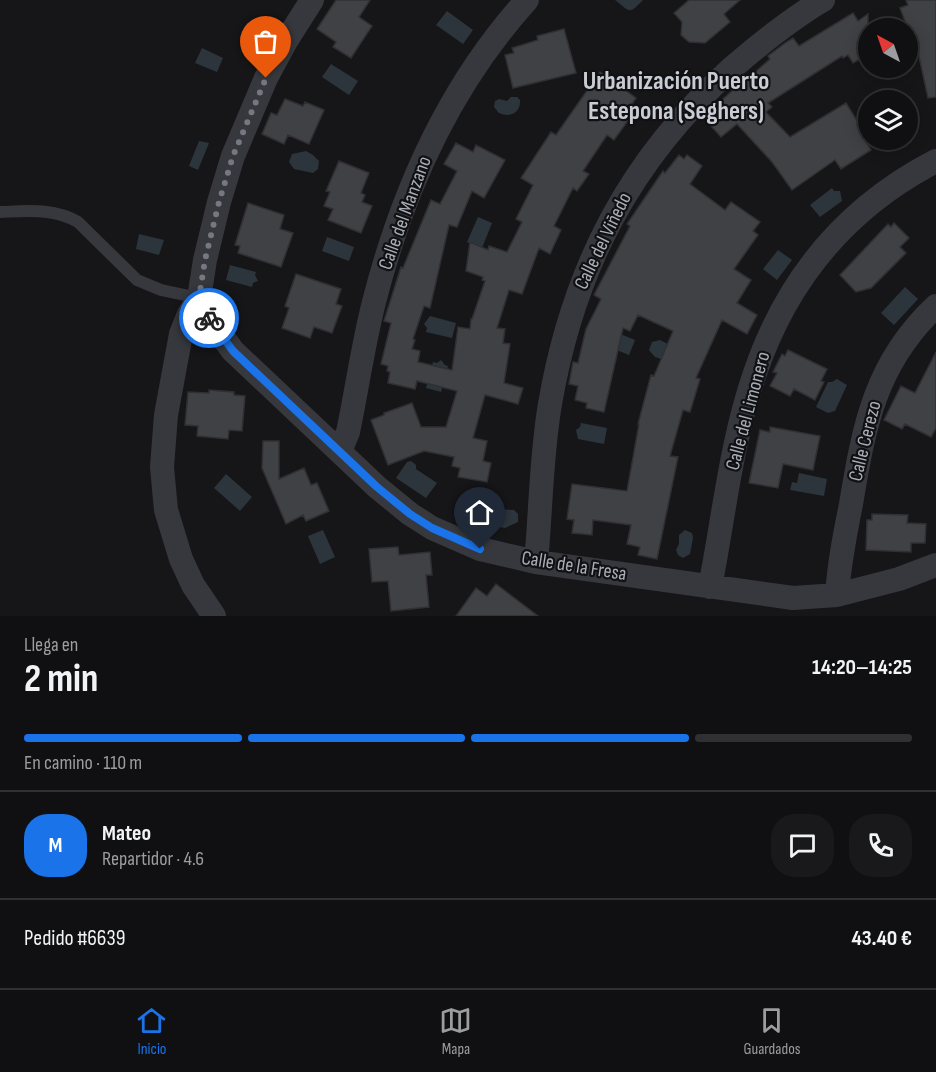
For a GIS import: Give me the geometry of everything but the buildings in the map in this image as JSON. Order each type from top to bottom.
[{"type":"street","points":[[214,616],[193,585],[172,534],[166,510],[162,466],[166,415],[181,334],[199,298],[205,260],[233,156],[266,78],[312,0]]},
{"type":"street","name":"Calle del Manzano","points":[[340,451],[348,432],[372,313],[386,259],[400,215],[417,174],[438,130],[474,69],[527,0]]},
{"type":"street","name":"Calle del Viñedo","points":[[536,562],[545,432],[561,348],[582,281],[611,217],[646,161],[690,108],[778,30],[823,0]]},
{"type":"street","name":"Calle del Limonero","points":[[710,587],[735,447],[754,375],[778,316],[814,262],[856,214],[886,191],[936,161]]},
{"type":"street","name":"Calle de la Fresa","points":[[199,298],[210,320],[233,351],[394,501],[432,528],[480,549],[536,562],[793,598],[837,595],[899,579],[936,565]]},
{"type":"street","name":"Calle Cerezo","points":[[837,595],[862,436],[870,411],[890,364],[918,324],[936,306]]},
{"type":"lane","points":[[0,212],[47,211],[68,216],[78,222],[137,280],[161,290],[199,298]]},
{"type":"shaded area","points":[[615,0],[643,0],[630,10]]},
{"type":"shaded area","points":[[447,11],[473,30],[463,44],[436,25]]},
{"type":"shaded area","points":[[202,48],[223,58],[217,72],[195,63]]},
{"type":"shaded area","points":[[331,64],[358,81],[349,95],[322,77]]},
{"type":"shaded area","points":[[511,97],[517,97],[520,100],[517,111],[511,115],[499,113],[494,107],[495,101],[499,99],[507,101]]},
{"type":"shaded area","points":[[199,141],[209,143],[198,170],[189,166]]},
{"type":"shaded area","points":[[306,151],[319,161],[318,169],[313,173],[294,169],[289,162],[292,154]]},
{"type":"shaded area","points":[[832,188],[834,191],[840,191],[842,201],[820,217],[810,205]]},
{"type":"shaded area","points":[[478,217],[492,223],[482,248],[467,242]]},
{"type":"shaded area","points":[[139,234],[164,240],[159,255],[136,249]]},
{"type":"shaded area","points":[[327,237],[354,247],[349,261],[322,251]]},
{"type":"shaded area","points":[[778,250],[792,260],[777,280],[763,269]]},
{"type":"shaded area","points":[[230,265],[256,272],[258,281],[253,283],[252,287],[226,280]]},
{"type":"shaded area","points":[[905,287],[918,299],[894,325],[881,313]]},
{"type":"shaded area","points":[[430,316],[456,323],[452,338],[426,332],[427,328],[424,324]]},
{"type":"shaded area","points":[[608,329],[635,340],[629,355],[602,344]]},
{"type":"shaded area","points":[[660,340],[670,345],[670,362],[655,357],[649,350],[652,342]]},
{"type":"shaded area","points":[[441,360],[448,366],[441,392],[426,388],[433,362],[437,363]]},
{"type":"shaded area","points":[[837,379],[847,385],[835,411],[828,413],[816,407],[828,382]]},
{"type":"shaded area","points":[[581,423],[607,428],[604,444],[578,439],[576,430]]},
{"type":"shaded area","points":[[411,461],[416,465],[416,469],[437,483],[426,498],[396,478],[407,462]]},
{"type":"shaded area","points":[[799,473],[827,479],[824,496],[790,490],[792,482],[797,483]]},
{"type":"shaded area","points":[[226,474],[252,497],[240,511],[214,488]]},
{"type":"shaded area","points":[[495,509],[514,510],[518,514],[518,522],[505,528],[494,526],[488,517]]},
{"type":"shaded area","points":[[323,530],[335,557],[320,564],[308,536]]},
{"type":"shaded area","points":[[685,530],[692,533],[693,538],[690,554],[683,558],[676,550],[679,535]]},
{"type":"way so far","points":[[209,318],[199,298],[205,260],[233,156],[266,78]]},
{"type":"district","name":"Urbanización Puerto Estepona (Seghers)","points":[[676,96]]},
{"type":"route","points":[[209,318],[233,351],[377,487],[410,514],[432,528],[480,549]]}]
